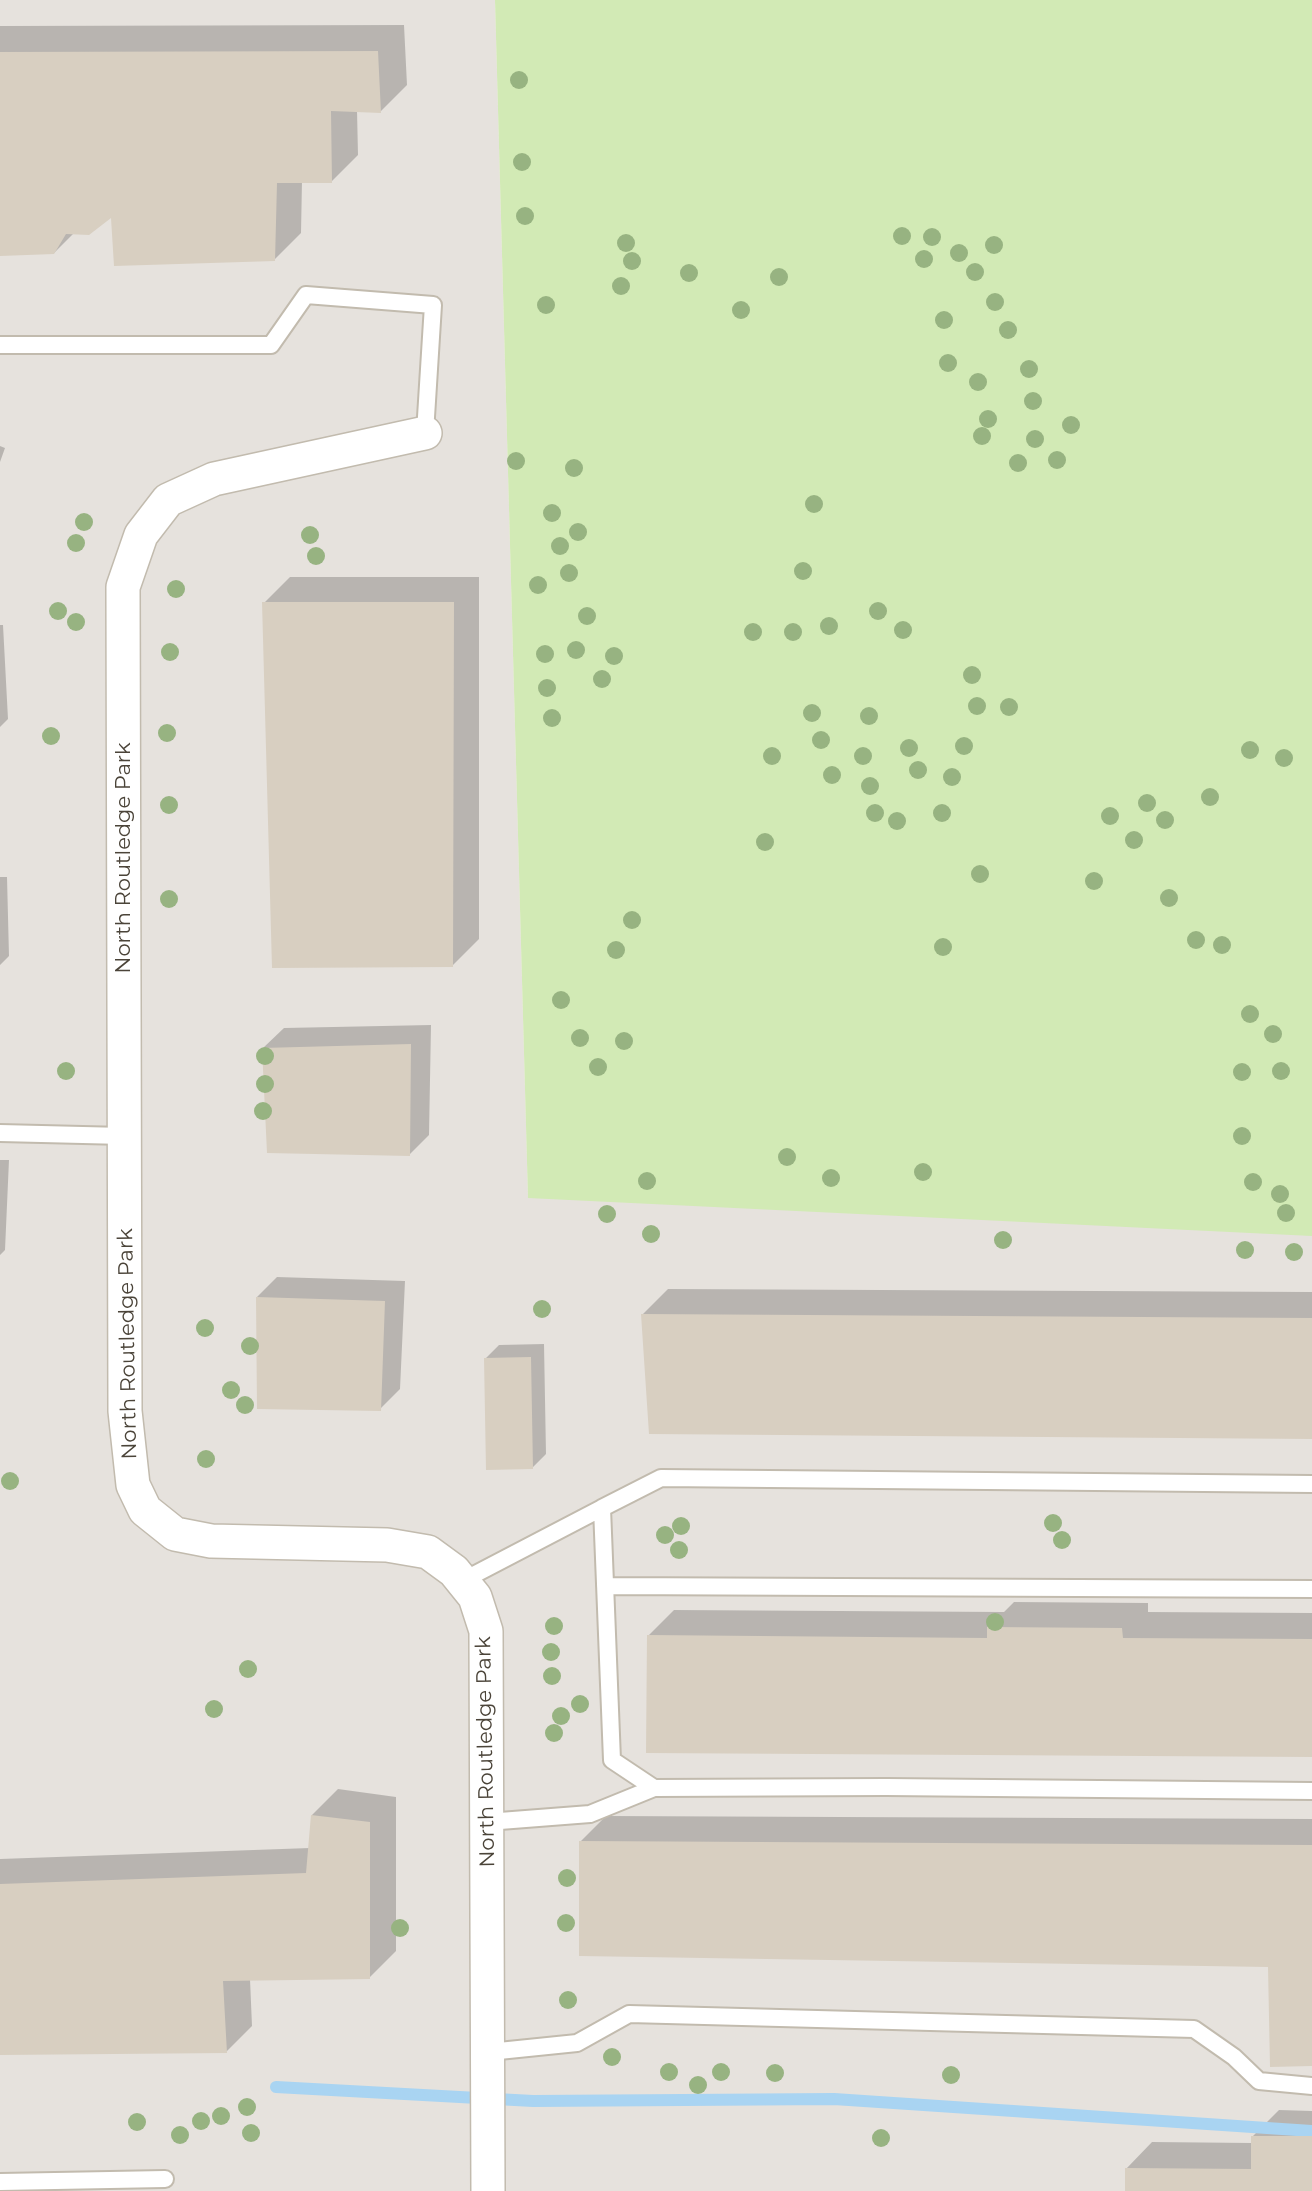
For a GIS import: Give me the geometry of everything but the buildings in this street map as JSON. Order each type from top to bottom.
[{"type":"street","name":"North Routledge Park","points":[[425,433],[214,479],[168,500],[141,535],[123,587],[125,1411],[133,1485],[145,1510],[175,1534],[211,1541],[387,1545],[428,1552],[454,1571],[475,1597],[486,1631],[488,2191]]},
{"type":"lane","points":[[0,345],[272,345],[306,295],[433,305],[425,433]]},
{"type":"lane","points":[[0,1132],[124,1136]]},
{"type":"lane","points":[[462,1581],[661,1478],[1312,1484]]},
{"type":"lane","points":[[602,1508],[612,1760],[654,1788]]},
{"type":"lane","points":[[605,1587],[1312,1588]]},
{"type":"lane","points":[[487,1822],[590,1814],[654,1788],[886,1787],[1312,1791]]},
{"type":"lane","points":[[489,2052],[577,2043],[629,2014],[1194,2029],[1234,2057],[1259,2081],[1312,2086]]},
{"type":"lane","points":[[0,2181],[165,2179]]},
{"type":"shaded area","points":[[0,0],[495,0],[528,1197],[1312,1233],[1312,2191],[0,2191]]},
{"type":"green space","points":[[495,0],[1312,0],[1312,1236],[528,1198]]},
{"type":"waterway","points":[[276,2087],[533,2101],[834,2099],[1312,2131]]}]
